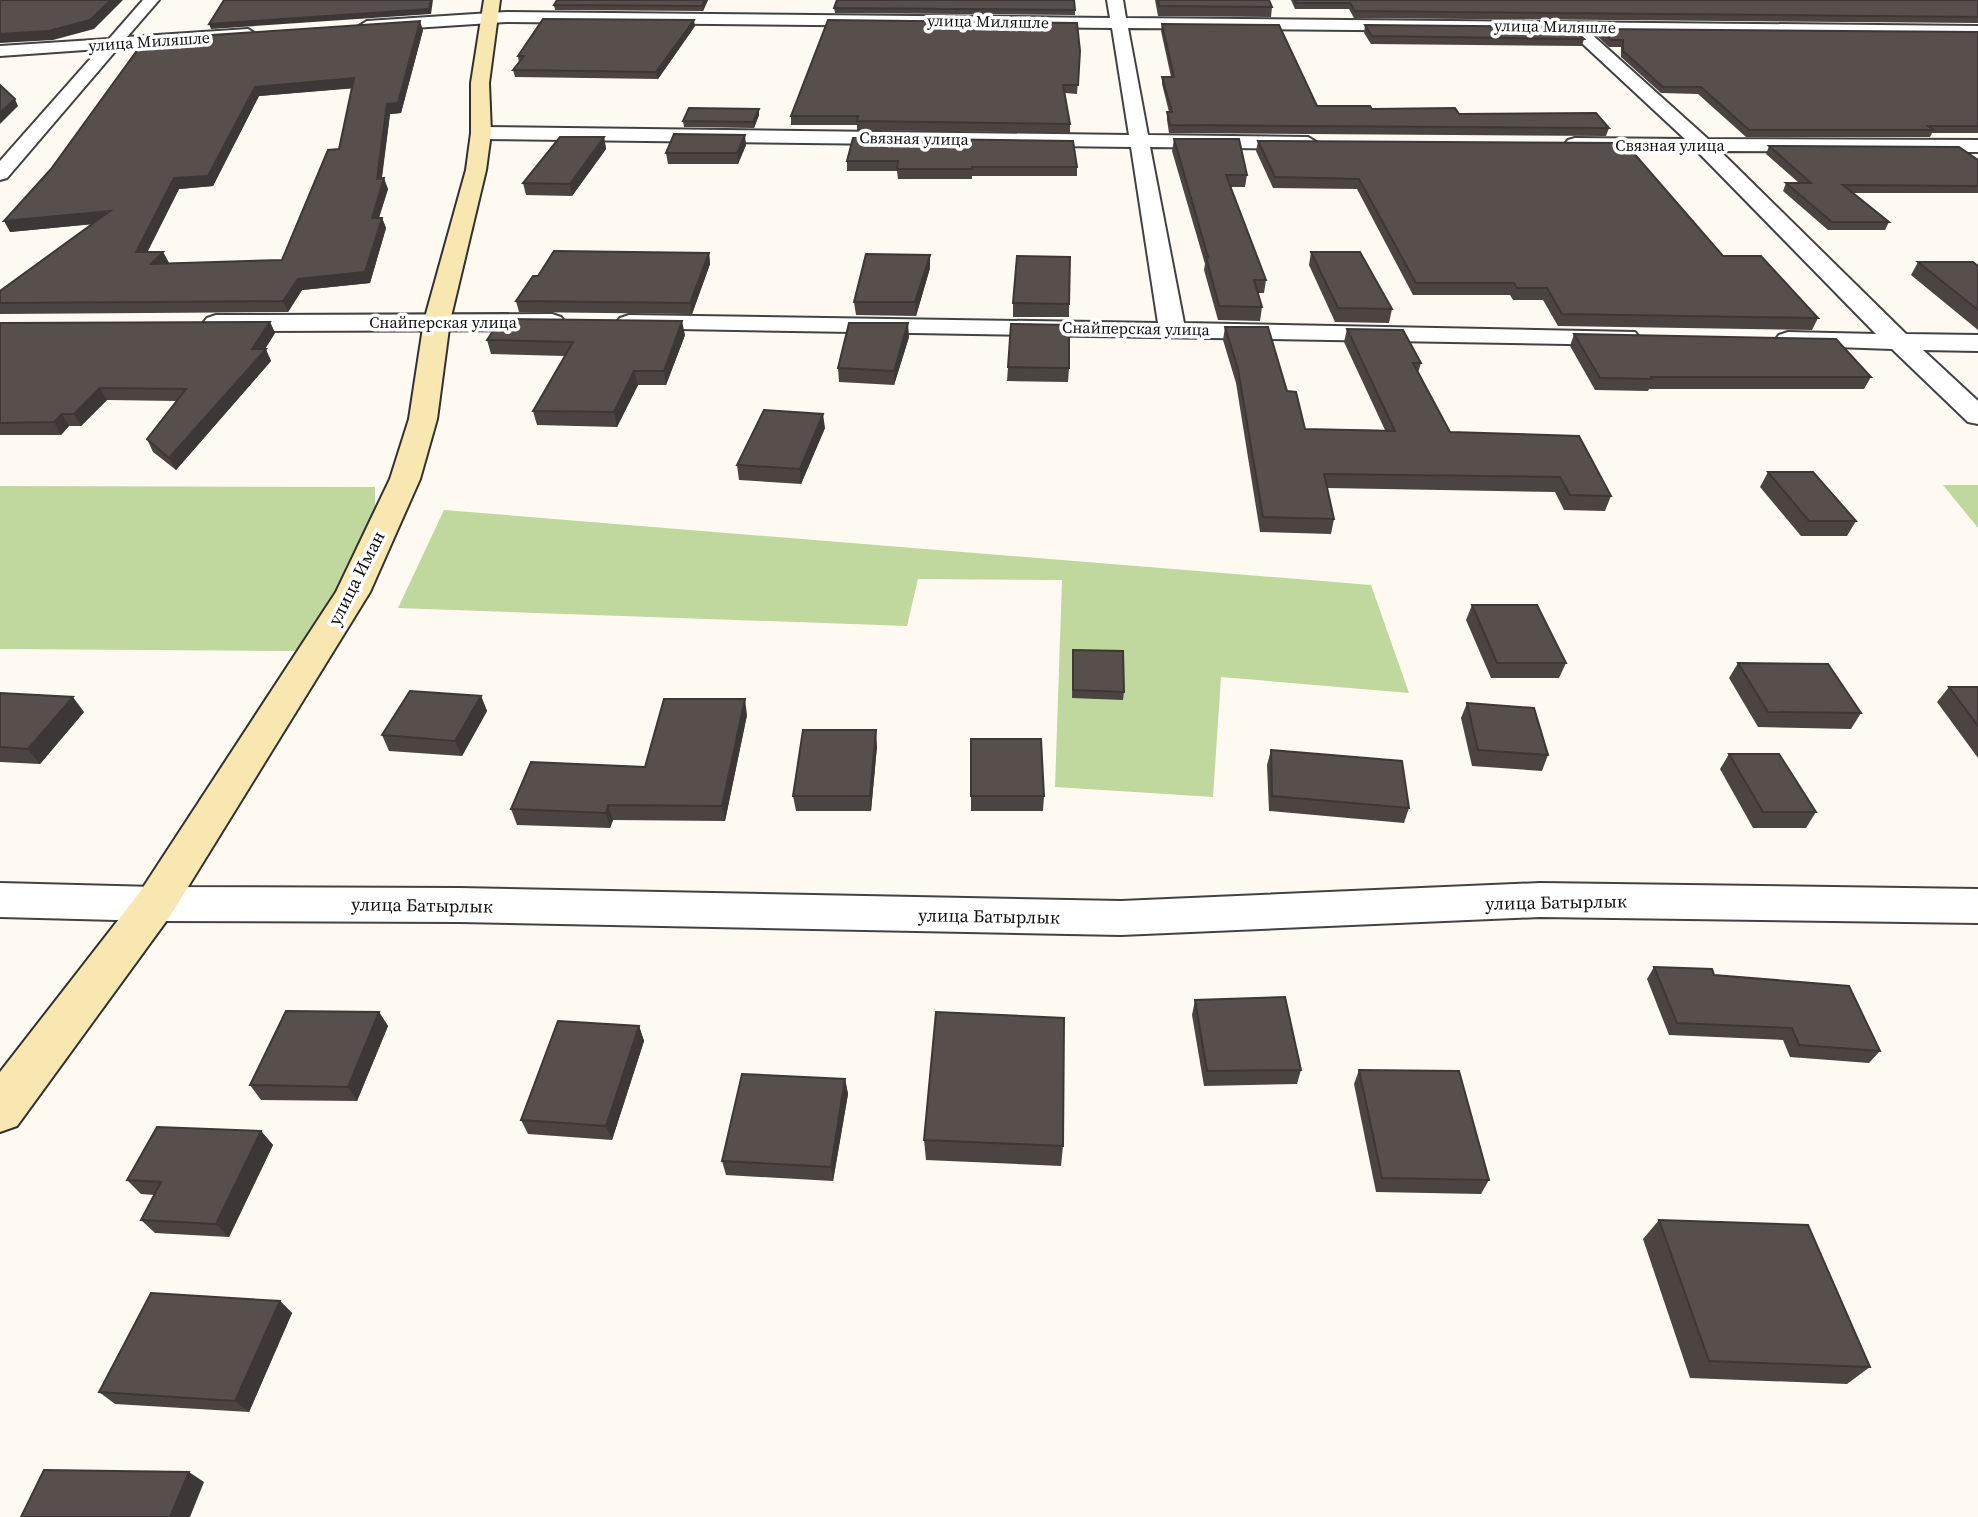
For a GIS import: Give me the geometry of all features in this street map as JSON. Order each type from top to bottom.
[{"type":"street","points":[[0,174],[151,0]]},
{"type":"street","points":[[1115,0],[1172,328]]},
{"type":"street","name":"улица Миляшле","points":[[351,27],[491,9],[1119,22],[1978,31]]},
{"type":"street","name":"улица Иман","points":[[0,1110],[155,904],[353,592],[405,479],[423,419],[437,321],[476,170],[481,133],[480,83],[491,9]]},
{"type":"street","points":[[1573,26],[1703,145],[1899,342],[1978,416]]},
{"type":"street","name":"улица Миляшле","points":[[0,51],[268,32]]},
{"type":"street","name":"Связная улица","points":[[481,133],[1333,143]]},
{"type":"street","name":"Связная улица","points":[[1553,144],[1978,146]]},
{"type":"street","name":"Снайперская улица","points":[[194,323],[579,323]]},
{"type":"street","name":"Снайперская улица","points":[[607,323],[1172,328],[1648,337]]},
{"type":"street","points":[[1760,340],[1978,343]]},
{"type":"street","name":"улица Батырлык","points":[[0,900],[155,904],[460,905],[1121,918],[1540,900],[1978,906]]},
{"type":"green space","points":[[1943,485],[1978,485],[1978,528]]},
{"type":"green space","points":[[0,486],[375,487],[375,521],[302,651],[0,649]]},
{"type":"green space","points":[[444,510],[1371,585],[1409,693],[1221,677],[1213,797],[1055,787],[1062,580],[918,579],[907,626],[398,608]]},
{"type":"building","points":[[0,0],[111,0],[90,20],[49,31],[0,34]]},
{"type":"building","points":[[224,0],[431,0],[429,9],[209,24]]},
{"type":"building","points":[[557,0],[705,0],[702,6],[554,5]]},
{"type":"building","points":[[837,0],[1074,0],[1075,10],[834,8]]},
{"type":"building","points":[[1158,0],[1269,0],[1272,7],[1159,6]]},
{"type":"building","points":[[1295,0],[1978,0],[1978,17],[1355,11],[1350,3],[1296,3]]},
{"type":"building","points":[[543,19],[694,20],[656,72],[513,70],[524,56],[518,56]]},
{"type":"building","points":[[828,20],[1077,23],[1080,51],[1078,85],[1063,85],[1070,124],[857,121],[858,116],[791,116]]},
{"type":"building","points":[[420,21],[398,103],[387,104],[377,179],[384,178],[372,218],[382,218],[365,272],[298,279],[283,301],[0,303],[0,291],[110,211],[4,221],[51,169],[141,45],[194,42],[197,36]],"holes":[[[354,78],[339,149],[328,150],[282,260],[151,264],[163,252],[136,252],[174,178],[208,176],[255,87]]]},
{"type":"building","points":[[1162,24],[1279,25],[1317,106],[1370,106],[1372,109],[1455,108],[1459,114],[1596,113],[1609,128],[1170,125],[1167,112],[1172,112],[1162,77],[1174,77]]},
{"type":"building","points":[[1365,25],[1571,27],[1584,39],[1372,36]]},
{"type":"building","points":[[1598,29],[1978,32],[1978,126],[1928,126],[1934,130],[1749,130],[1701,87],[1663,87],[1623,51],[1623,40],[1611,40]]},
{"type":"building","points":[[0,85],[15,99],[0,113]]},
{"type":"building","points":[[689,108],[759,109],[753,122],[683,121]]},
{"type":"building","points":[[674,134],[745,135],[737,153],[666,153]]},
{"type":"building","points":[[560,137],[604,137],[570,184],[523,183]]},
{"type":"building","points":[[853,138],[1073,141],[1077,167],[897,169],[898,161],[847,161]]},
{"type":"building","points":[[1174,139],[1239,139],[1247,175],[1226,175],[1266,280],[1254,280],[1262,307],[1219,306],[1208,257]]},
{"type":"building","points":[[1258,141],[1625,143],[1723,256],[1761,256],[1818,318],[1562,314],[1547,288],[1517,288],[1514,283],[1416,283],[1359,179],[1275,177]]},
{"type":"building","points":[[1769,146],[1959,147],[1978,160],[1978,186],[1843,185],[1889,222],[1832,222],[1786,183],[1811,183]]},
{"type":"building","points":[[554,251],[709,253],[690,303],[516,301],[533,276],[538,276]]},
{"type":"building","points":[[1311,252],[1360,252],[1392,309],[1338,308]]},
{"type":"building","points":[[866,254],[930,255],[915,302],[854,302]]},
{"type":"building","points":[[1017,256],[1070,257],[1069,304],[1013,303]]},
{"type":"building","points":[[1918,262],[1973,262],[1978,266],[1978,310]]},
{"type":"building","points":[[501,319],[682,321],[664,371],[634,371],[614,412],[533,411],[573,342],[487,340]]},
{"type":"building","points":[[270,322],[252,349],[266,349],[169,458],[147,439],[186,389],[100,388],[74,414],[62,414],[54,422],[0,423],[0,323]]},
{"type":"building","points":[[849,323],[908,323],[894,371],[838,368]]},
{"type":"building","points":[[1011,324],[1069,325],[1069,368],[1008,367]]},
{"type":"building","points":[[1225,327],[1268,327],[1287,391],[1296,392],[1305,429],[1395,431],[1347,329],[1403,330],[1421,363],[1413,363],[1450,432],[1579,436],[1611,496],[1570,495],[1560,477],[1324,474],[1334,519],[1263,517],[1238,369]]},
{"type":"building","points":[[1574,334],[1836,339],[1871,377],[1600,378]]},
{"type":"building","points":[[764,410],[823,414],[800,469],[737,465]]},
{"type":"building","points":[[1768,472],[1813,472],[1856,521],[1809,521]]},
{"type":"building","points":[[1472,605],[1537,605],[1566,663],[1497,663]]},
{"type":"building","points":[[1073,650],[1123,651],[1124,692],[1073,690]]},
{"type":"building","points":[[1738,663],[1828,664],[1861,713],[1768,712]]},
{"type":"building","points":[[1949,687],[1978,687],[1978,726]]},
{"type":"building","points":[[410,691],[481,696],[455,741],[382,735]]},
{"type":"building","points":[[0,693],[73,697],[28,749],[0,747]]},
{"type":"building","points":[[664,699],[745,699],[722,806],[608,805],[606,813],[511,809],[531,762],[645,767]]},
{"type":"building","points":[[1467,703],[1534,708],[1548,755],[1478,750]]},
{"type":"building","points":[[803,730],[876,730],[870,796],[793,796]]},
{"type":"building","points":[[971,739],[1041,739],[1044,796],[971,796]]},
{"type":"building","points":[[1271,750],[1402,761],[1409,808],[1272,796]]},
{"type":"building","points":[[1729,754],[1779,754],[1816,812],[1763,812]]},
{"type":"building","points":[[1654,967],[1712,969],[1714,975],[1849,986],[1880,1051],[1799,1045],[1792,1028],[1677,1023]]},
{"type":"building","points":[[1285,997],[1301,1070],[1207,1071],[1195,1000]]},
{"type":"building","points":[[286,1011],[379,1012],[348,1087],[250,1085]]},
{"type":"building","points":[[936,1012],[1064,1018],[1063,1146],[924,1140]]},
{"type":"building","points":[[558,1021],[639,1026],[606,1126],[521,1120]]},
{"type":"building","points":[[1359,1070],[1459,1071],[1489,1180],[1382,1178]]},
{"type":"building","points":[[742,1074],[845,1079],[831,1167],[722,1161]]},
{"type":"building","points":[[157,1127],[261,1131],[216,1224],[141,1220],[161,1182],[127,1180]]},
{"type":"building","points":[[1659,1220],[1808,1225],[1870,1367],[1709,1361]]},
{"type":"building","points":[[151,1293],[280,1301],[235,1401],[99,1392]]},
{"type":"building","points":[[44,1470],[189,1472],[170,1517],[21,1517]]}]
